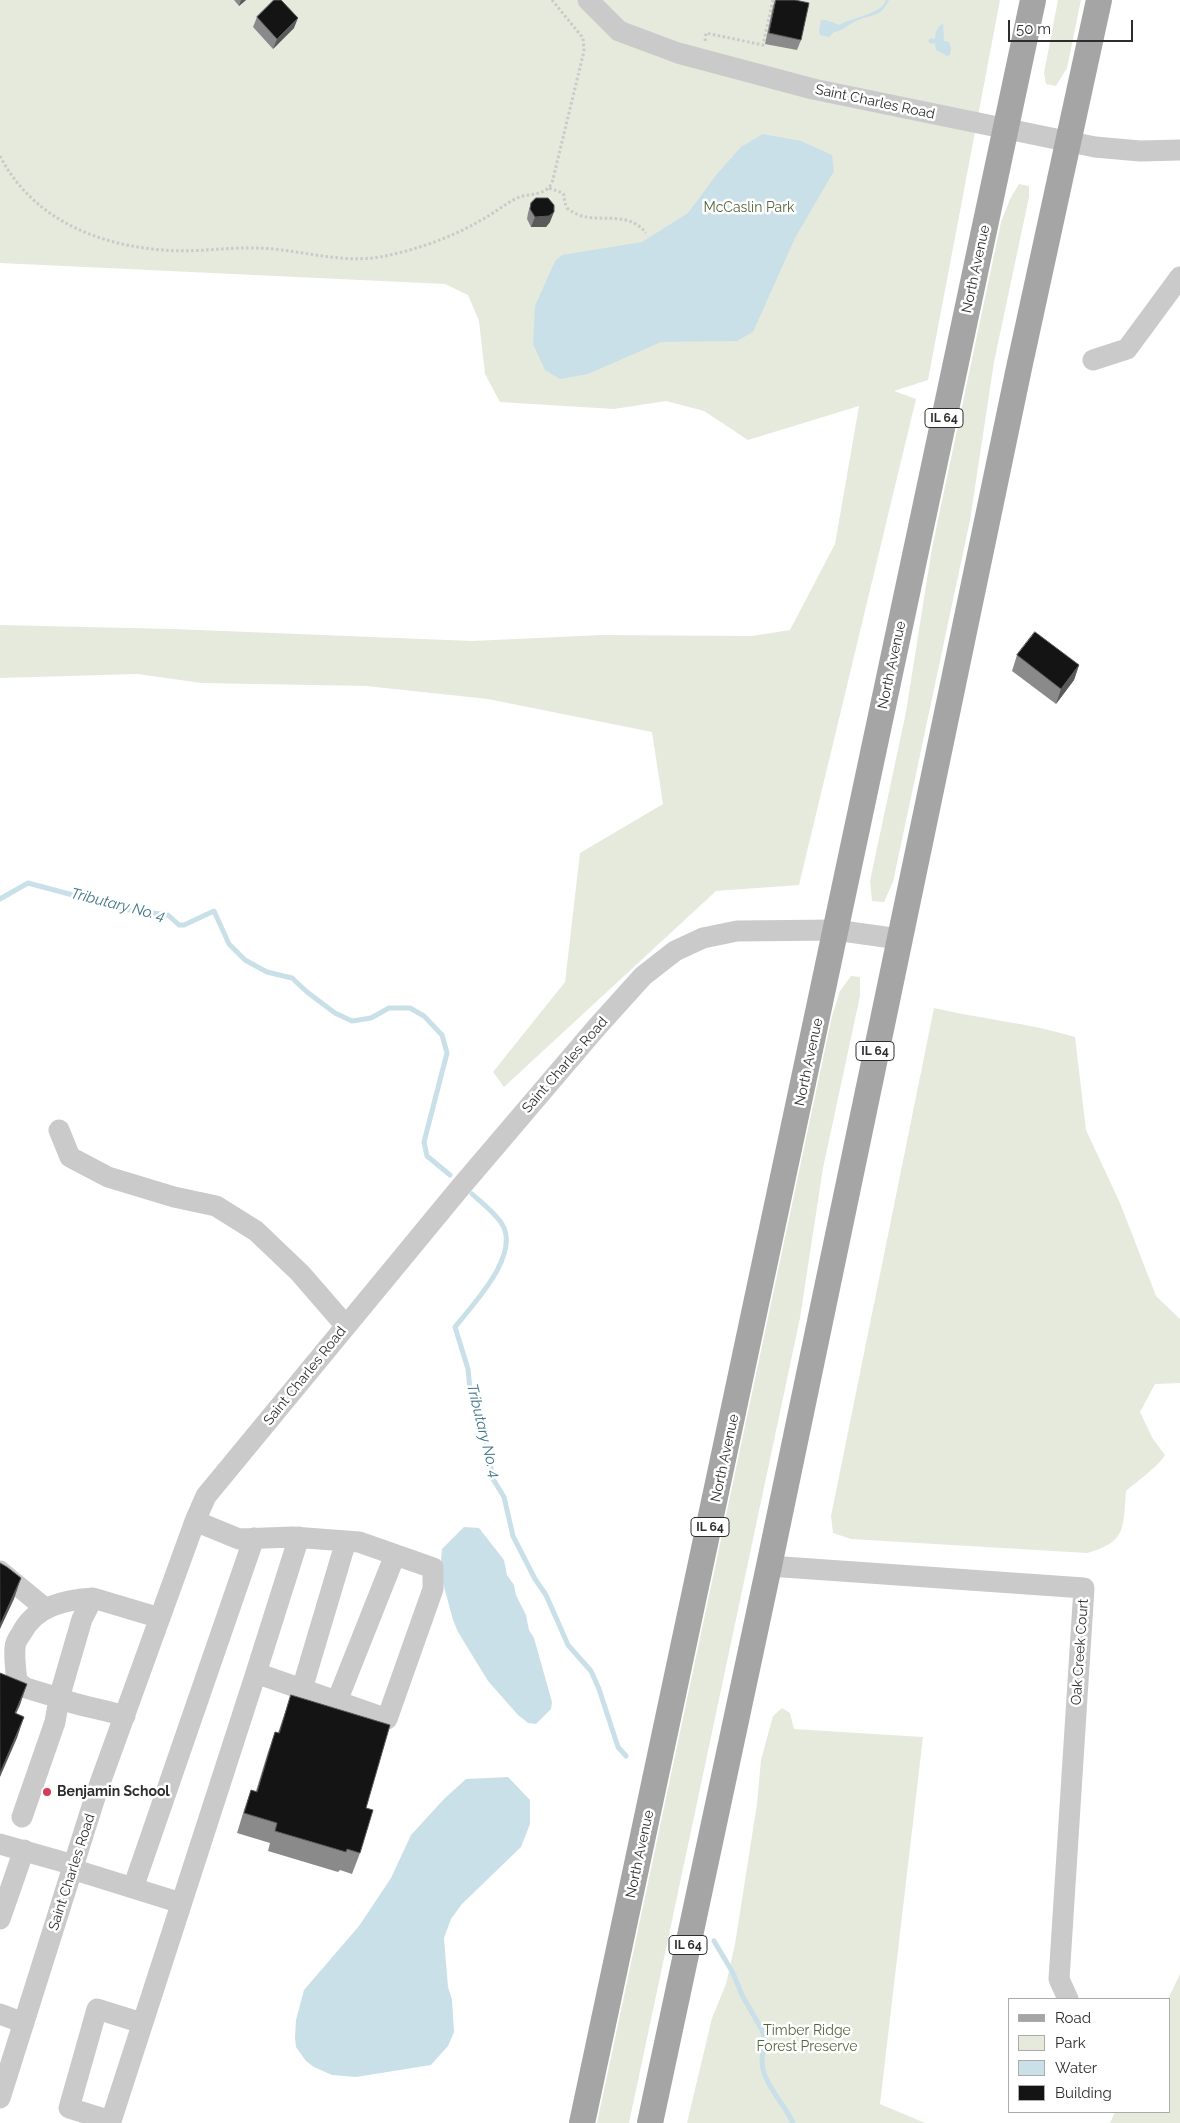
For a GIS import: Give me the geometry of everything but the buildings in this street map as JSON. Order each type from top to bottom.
[{"type":"main road","name":"North Avenue","points":[[582,2123],[1033,0]]},
{"type":"main road","name":"IL 64","points":[[650,2123],[769,1566],[1067,143],[1099,0]]},
{"type":"street","name":"Saint Charles Road","points":[[588,0],[619,31],[700,59],[813,89],[1067,143],[1140,151],[1180,150]]},
{"type":"street","points":[[1093,360],[1127,349],[1180,277]]},
{"type":"street","name":"Saint Charles Road","points":[[0,2098],[96,1794],[195,1521],[206,1496],[459,1188],[596,1027],[643,976],[675,951],[703,938],[737,932],[835,930],[899,938]]},
{"type":"street","points":[[59,1130],[70,1157],[108,1177],[174,1197],[216,1206],[256,1231],[300,1273],[346,1326]]},
{"type":"street","points":[[195,1521],[239,1539],[299,1538],[359,1542],[433,1568],[433,1589],[387,1718],[256,1673]]},
{"type":"street","points":[[133,1888],[254,1538]]},
{"type":"street","points":[[142,2023],[97,2009],[69,2108],[111,2121],[299,1538]]},
{"type":"street","points":[[302,1689],[346,1541]]},
{"type":"street","points":[[337,1701],[395,1554]]},
{"type":"street","name":"Oak Creek Court","points":[[769,1566],[1084,1588],[1060,1980],[1068,1998]]},
{"type":"street","points":[[0,1571],[46,1609]]},
{"type":"street","points":[[125,1716],[102,1709],[74,1704],[26,1688],[17,1682],[15,1645],[23,1629],[37,1613],[74,1600],[93,1598],[160,1618]]},
{"type":"street","points":[[22,1817],[55,1722],[59,1698],[82,1618],[93,1598]]},
{"type":"street","points":[[0,1844],[24,1850],[182,1903]]},
{"type":"street","points":[[0,1919],[24,1850]]},
{"type":"street","points":[[0,2014],[24,2023]]},
{"type":"path","points":[[0,156],[24,191],[47,213],[89,233],[126,244],[162,250],[257,248],[336,258],[384,257],[430,244],[483,220],[516,198],[540,194],[549,188],[582,61],[584,43],[583,38],[552,0]]},
{"type":"path","points":[[700,59],[706,33],[762,45],[772,0]]},
{"type":"path","points":[[549,188],[565,194],[567,208],[580,216],[600,219],[623,218],[636,223],[646,233]]},
{"type":"green space","name":"McCaslin Park","points":[[0,0],[1000,0],[928,380],[894,391],[916,399],[799,885],[716,891],[504,1087],[493,1072],[565,982],[580,853],[663,804],[652,732],[488,699],[366,686],[202,683],[137,674],[0,678],[0,625],[173,629],[472,641],[602,635],[752,636],[790,630],[835,544],[859,406],[748,440],[704,411],[666,401],[614,409],[500,402],[485,374],[479,321],[468,295],[445,284],[0,263]]},
{"type":"green space","points":[[1058,0],[1081,0],[1067,68],[1056,86],[1046,84],[1044,73]]},
{"type":"green space","points":[[1019,184],[1029,186],[1029,197],[994,362],[970,520],[893,882],[884,902],[872,901],[870,881],[906,712],[932,548],[1001,222],[1010,199]]},
{"type":"green space","points":[[851,976],[860,977],[860,996],[823,1168],[800,1318],[629,2123],[597,2123],[832,1016],[840,991]]},
{"type":"green space","points":[[934,1008],[1040,1028],[1075,1037],[1086,1130],[1120,1203],[1156,1296],[1180,1319],[1180,1383],[1155,1384],[1140,1412],[1153,1439],[1165,1455],[1153,1469],[1126,1491],[1123,1524],[1116,1538],[1110,1544],[1087,1553],[851,1539],[833,1533],[831,1516]]},
{"type":"green space","name":"Timber Ridge Forest Preserve","points":[[782,1708],[790,1713],[794,1729],[923,1737],[880,2104],[925,2123],[687,2123],[712,2018],[726,1984],[735,1944],[757,1804],[761,1760],[773,1716]]},
{"type":"green space","points":[[1180,1974],[1180,2123],[1110,2123],[1115,2113],[1170,2113],[1170,1998],[1168,1998]]},
{"type":"water","points":[[886,0],[889,0],[879,13],[856,21],[834,32],[829,37],[820,35],[821,20],[839,25],[879,9]]},
{"type":"water","points":[[943,23],[944,41],[949,42],[951,48],[950,55],[947,56],[936,50],[935,46],[936,32]]},
{"type":"water","points":[[763,134],[801,141],[832,155],[834,171],[795,238],[753,332],[737,341],[661,342],[588,374],[560,379],[545,370],[533,344],[535,306],[555,261],[562,255],[642,242],[688,213],[717,174],[741,147]]},
{"type":"water","points":[[464,1527],[479,1528],[504,1560],[507,1575],[514,1585],[516,1595],[526,1615],[552,1702],[551,1709],[536,1724],[528,1723],[518,1715],[488,1681],[458,1632],[453,1620],[440,1572],[442,1549]]},
{"type":"water","points":[[508,1777],[530,1800],[530,1824],[521,1847],[462,1904],[451,1919],[444,1938],[454,2032],[448,2046],[431,2065],[356,2077],[332,2075],[314,2067],[306,2061],[296,2047],[296,2020],[304,1990],[359,1926],[391,1878],[411,1835],[444,1799],[466,1779]]},
{"type":"waterway","name":"Tributary No. 4","points":[[0,899],[28,883],[129,910],[168,915],[179,925],[184,925],[214,911],[229,944],[245,960],[267,972],[292,978],[335,1013],[352,1021],[371,1018],[389,1008],[410,1008],[424,1016],[442,1035],[447,1053],[424,1142],[427,1156],[450,1175]]},
{"type":"waterway","name":"Tributary No. 4","points":[[472,1194],[499,1220],[506,1236],[505,1250],[500,1264],[483,1292],[455,1327],[468,1369],[470,1389],[486,1441],[493,1479],[504,1497],[513,1536],[535,1579],[546,1595],[568,1645],[591,1671],[599,1689],[618,1747],[626,1756]]},
{"type":"waterway","name":"Tributary No. 4","points":[[714,1941],[733,1973],[742,1995],[762,2030],[766,2045],[762,2056],[765,2076],[793,2123]]},
{"type":"place","name":"Benjamin School","points":[[47,1792]]}]
